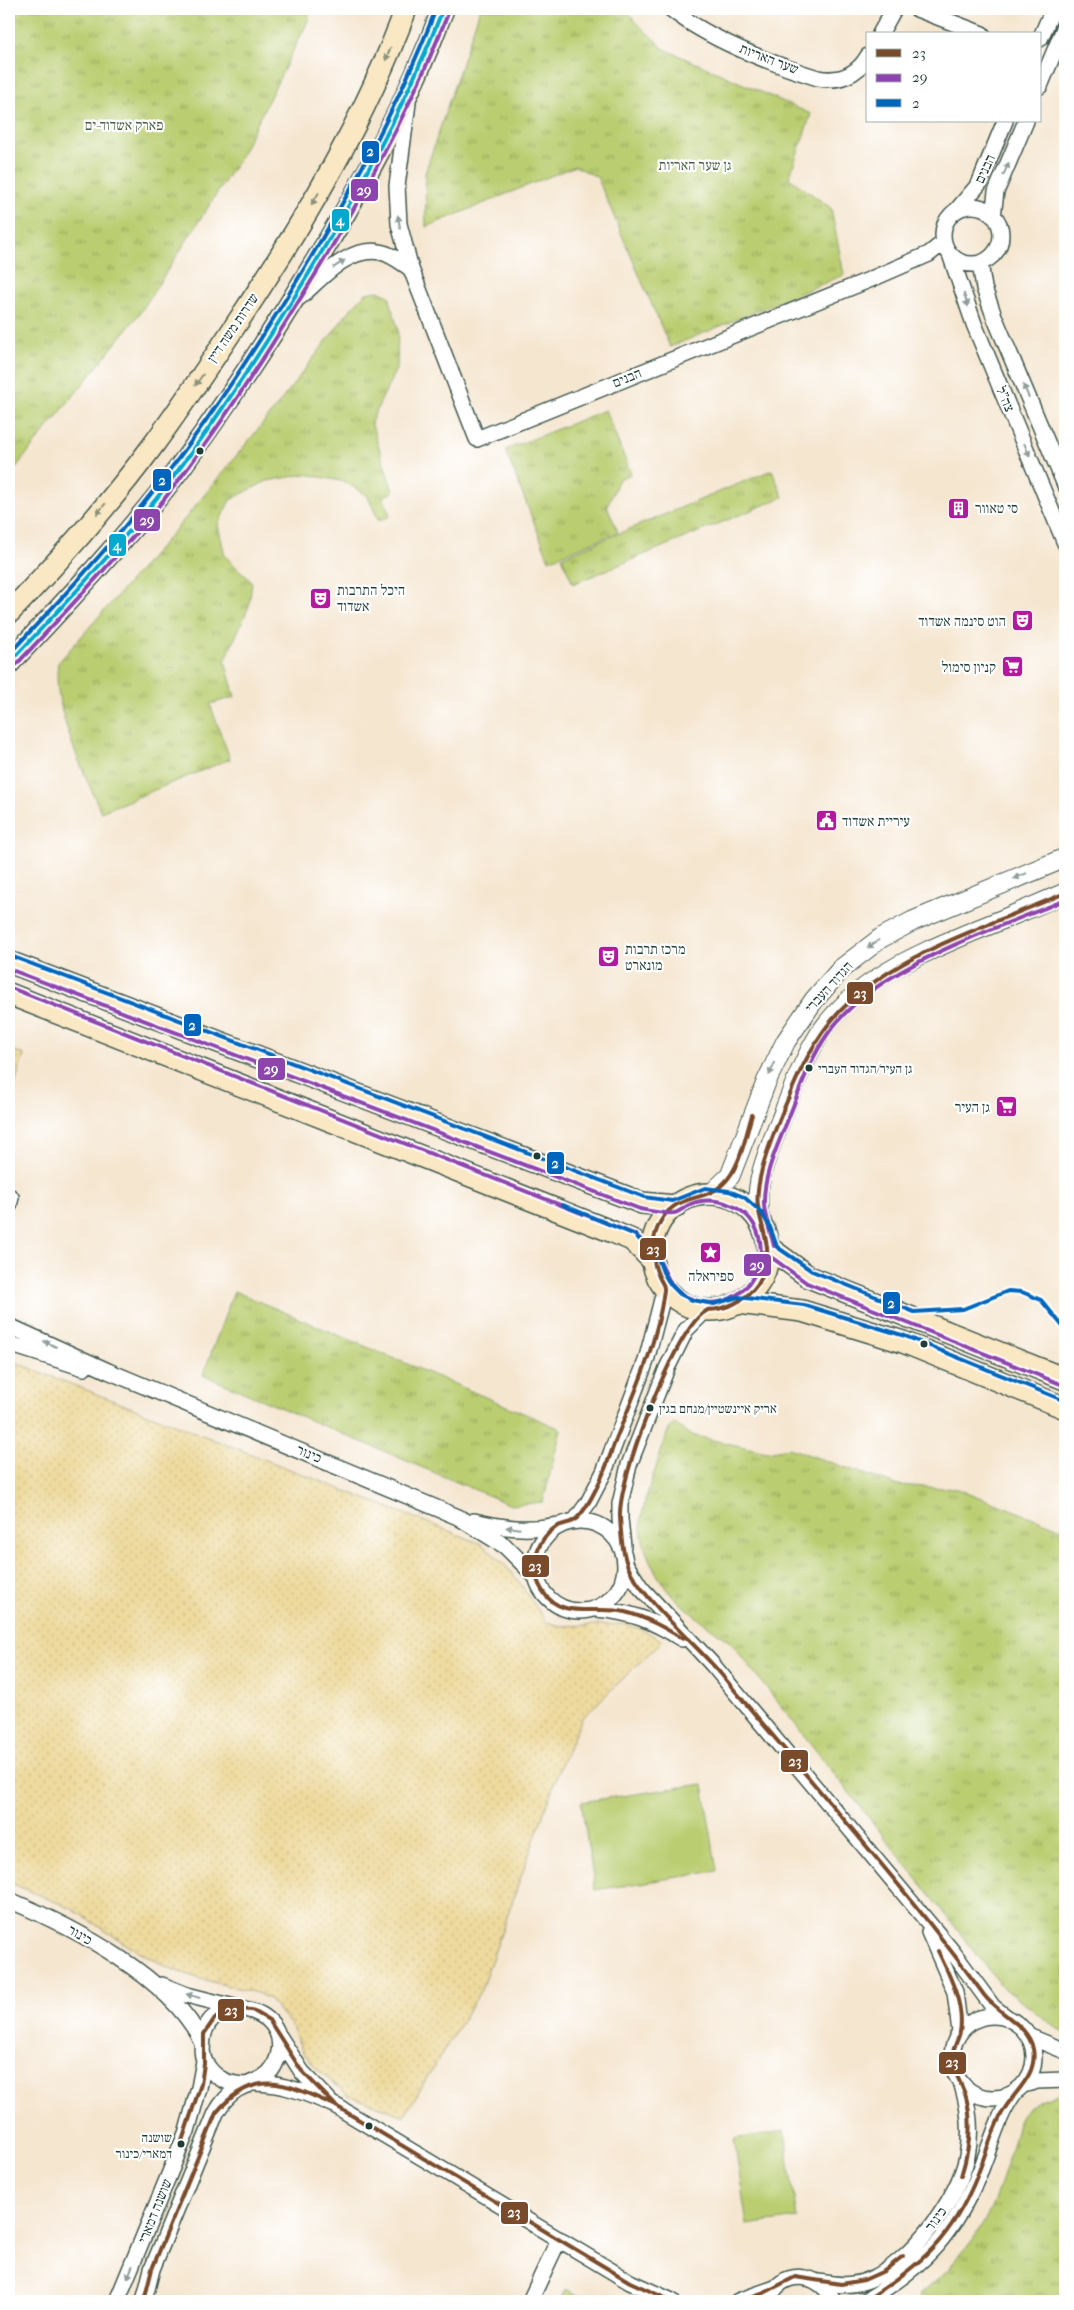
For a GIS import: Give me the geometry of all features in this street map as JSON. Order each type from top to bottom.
[{"type":"main road","name":"שדרות משה דיין","points":[[9,613],[58,562],[151,449],[274,268],[330,174],[358,120],[384,66],[406,9]]},
{"type":"main road","points":[[9,663],[83,584],[178,470],[289,307],[361,187],[410,91],[443,9]]},
{"type":"main road","points":[[9,962],[642,1203],[676,1206]]},
{"type":"main road","points":[[9,994],[613,1232],[632,1240],[653,1261]]},
{"type":"main road","points":[[710,1195],[726,1196],[739,1202],[752,1212],[761,1224],[768,1247],[767,1264],[762,1279],[752,1293],[738,1303],[722,1309],[706,1310],[683,1303],[664,1288],[657,1275],[653,1261],[653,1248],[657,1230],[662,1220],[676,1206],[693,1197],[710,1195]]},
{"type":"main road","points":[[768,1247],[809,1277],[1065,1379]]},
{"type":"main road","points":[[738,1303],[802,1311],[903,1342],[1065,1408]]},
{"type":"street","name":"שער האריות","points":[[671,9],[687,22],[725,42],[818,78],[831,80],[847,76],[866,59]]},
{"type":"street","points":[[881,32],[894,9]]},
{"type":"street","points":[[917,9],[977,32]]},
{"type":"street","points":[[1042,34],[1053,9]]},
{"type":"street","points":[[1042,81],[1065,26]]},
{"type":"street","name":"הבנים","points":[[410,91],[399,162],[396,205],[399,224],[411,269],[477,439],[947,248]]},
{"type":"street","name":"הבנים","points":[[956,211],[979,184],[1005,122]]},
{"type":"street","name":"הבנים","points":[[993,216],[996,192],[1026,122]]},
{"type":"street","points":[[972,207],[980,208],[993,216],[1000,231],[998,247],[994,254],[980,263],[963,262],[947,248],[947,222],[956,211],[972,207]]},
{"type":"street","name":"צה\"ל","points":[[947,248],[974,324],[1065,543]]},
{"type":"street","points":[[289,307],[337,264],[362,253],[380,252],[391,256],[411,269]]},
{"type":"street","name":"צה\"ל","points":[[980,263],[984,288],[994,316],[1065,485]]},
{"type":"street","name":"הגדוד העברי","points":[[710,1195],[730,1176],[767,1080],[786,1041],[814,1000],[842,968],[881,938],[912,921],[1065,858]]},
{"type":"street","name":"הגדוד העברי","points":[[761,1224],[757,1202],[758,1191],[774,1137],[802,1066],[822,1031],[837,1013],[863,989],[921,953],[1065,894]]},
{"type":"street","points":[[664,1288],[646,1361],[604,1472],[595,1491],[568,1523],[549,1533],[540,1544],[535,1557],[537,1578],[539,1587],[548,1599],[561,1608],[576,1612],[596,1609],[620,1611],[654,1622],[686,1641],[712,1664]]},
{"type":"street","points":[[596,1609],[616,1594],[624,1581],[625,1557],[620,1504],[629,1465],[671,1360],[686,1330],[706,1310]]},
{"type":"street","name":"כינור","points":[[9,1326],[159,1392],[458,1517],[505,1546],[537,1578]]},
{"type":"street","name":"כינור","points":[[9,1344],[159,1392]]},
{"type":"street","name":"כינור","points":[[458,1517],[521,1529],[535,1529],[568,1523]]},
{"type":"street","points":[[568,1523],[590,1521],[604,1527],[616,1537],[641,1588],[712,1664],[952,1951],[993,2006],[1018,2025],[1028,2036],[1034,2053],[1033,2065],[1029,2077],[1019,2089]]},
{"type":"street","name":"כינור","points":[[9,1900],[88,1939],[147,1979],[168,1995],[181,2009],[192,2022],[202,2042]]},
{"type":"street","points":[[916,1909],[946,1968],[955,1992],[960,2032]]},
{"type":"street","name":"כינור","points":[[147,1979],[187,1995],[240,2008]]},
{"type":"street","points":[[336,2106],[302,2072],[268,2019],[258,2012],[240,2008],[232,2009],[219,2014],[210,2023],[202,2042],[204,2061],[211,2072],[222,2081],[234,2085],[271,2083],[289,2087],[336,2106],[640,2287],[672,2301]]},
{"type":"street","points":[[1009,2019],[988,2017],[977,2019],[960,2032],[954,2043],[951,2055],[953,2067],[962,2085],[974,2094],[984,2098],[995,2098],[1037,2081],[1065,2080]]},
{"type":"street","points":[[250,2084],[267,2075],[278,2056],[280,2043],[276,2030]]},
{"type":"street","points":[[1028,2036],[1065,2051]]},
{"type":"street","name":"שושנה דמארי","points":[[117,2301],[187,2131],[200,2088],[204,2061]]},
{"type":"street","name":"שושנה דמארי","points":[[144,2301],[152,2269],[208,2127],[228,2096],[250,2084]]},
{"type":"street","name":"כינור","points":[[772,2295],[782,2282],[800,2276],[818,2282],[849,2285],[872,2279],[900,2259],[918,2242],[944,2211],[960,2181],[969,2144],[969,2119],[962,2085]]},
{"type":"street","name":"כינור","points":[[865,2301],[908,2273],[924,2259],[949,2230],[971,2191],[1001,2114],[1019,2089]]},
{"type":"street","points":[[530,2301],[559,2239]]},
{"type":"street","points":[[818,2282],[825,2287],[833,2301]]},
{"type":"street","points":[[738,2301],[772,2295]]},
{"type":"green space","name":"פארק אשדוד-ים","points":[[9,9],[311,9],[307,23],[239,159],[140,313],[9,476]]},
{"type":"green space","name":"גן שער האריות","points":[[480,9],[625,9],[664,49],[811,114],[789,178],[831,208],[844,275],[670,347],[597,177],[575,166],[426,227],[425,173]]},
{"type":"green space","points":[[378,291],[389,296],[398,329],[397,367],[371,422],[393,492],[383,497],[390,516],[379,521],[367,495],[345,482],[306,474],[267,481],[230,500],[218,525],[225,556],[252,582],[249,606],[225,661],[235,697],[210,704],[230,759],[101,812],[70,739],[59,699],[58,663],[183,521],[273,411],[353,306],[366,293]]},
{"type":"green space","points":[[605,410],[631,474],[619,479],[607,506],[618,532],[549,560],[505,450]]},
{"type":"green space","points":[[772,470],[783,497],[573,584],[562,557]]},
{"type":"green space","points":[[234,1291],[561,1429],[543,1502],[511,1505],[203,1375]]},
{"type":"green space","points":[[673,1423],[691,1435],[767,1452],[789,1448],[896,1485],[958,1489],[1065,1530],[1065,2032],[1049,2023],[1005,1990],[731,1643],[683,1606],[662,1582],[645,1549],[641,1525],[650,1484],[667,1433]]},
{"type":"green space","points":[[703,1784],[717,1871],[595,1890],[581,1802]]},
{"type":"green space","points":[[1058,2094],[1065,2095],[1065,2301],[921,2301],[920,2294],[957,2259],[973,2239],[986,2218],[1009,2156],[1019,2119],[1027,2109],[1036,2103]]},
{"type":"green space","points":[[784,2131],[797,2218],[747,2225],[734,2139]]},
{"type":"green space","points":[[566,2289],[590,2301],[561,2301]]},
{"type":"sand","points":[[9,1049],[24,1055],[9,1104]]},
{"type":"sand","points":[[9,1360],[482,1544],[505,1565],[520,1583],[546,1622],[561,1626],[625,1624],[644,1630],[662,1641],[582,1718],[560,1767],[481,1990],[404,2116],[348,2095],[317,2069],[303,2052],[291,2025],[269,1999],[257,1993],[201,1979],[169,1968],[129,1946],[72,1909],[9,1882]]},
{"type":"transit line","name":"2","points":[[9,654],[137,512],[207,420],[240,371],[272,322],[349,192],[387,120],[421,47],[436,9]]},
{"type":"transit line","name":"4","points":[[9,663],[124,538],[195,447],[245,375],[314,266],[355,194],[411,85],[443,9]]},
{"type":"transit line","name":"29","points":[[14,667],[129,542],[183,475],[234,403],[319,269],[380,161],[417,87],[449,11]]},
{"type":"transit line","name":"23","points":[[865,2301],[899,2278],[927,2254],[951,2226],[971,2190],[1002,2113],[1029,2075],[1034,2059],[1033,2049],[1026,2033],[990,2002],[921,1913],[721,1674],[639,1585],[627,1565],[621,1537],[620,1517],[622,1498],[637,1442],[662,1379],[676,1350],[690,1328],[702,1314],[709,1310],[726,1307],[741,1300],[753,1290],[762,1277],[767,1261],[767,1245],[757,1201],[762,1169],[775,1130],[795,1082],[820,1036],[832,1020],[855,997],[881,977],[910,960],[941,944],[1065,893]]},
{"type":"transit line","name":"29","points":[[774,1246],[764,1206],[765,1190],[773,1156],[806,1073],[827,1035],[847,1011],[873,990],[935,954],[969,938],[1065,900]]},
{"type":"transit line","name":"2","points":[[11,956],[644,1197],[672,1201],[705,1188],[729,1191],[744,1197],[761,1212],[770,1227],[777,1247],[812,1271],[914,1312],[963,1309],[1008,1291],[1022,1292],[1041,1300],[1065,1329]]},
{"type":"transit line","name":"29","points":[[9,969],[640,1209],[661,1213],[674,1213],[691,1204],[702,1201],[728,1204],[747,1216],[758,1233],[761,1252],[756,1271],[746,1287],[730,1298],[710,1303],[687,1297],[671,1284],[654,1252],[634,1234],[11,988]]},
{"type":"transit line","name":"23","points":[[683,1639],[633,1614],[614,1610],[580,1610],[559,1606],[550,1600],[538,1582],[535,1565],[536,1556],[543,1540],[549,1533],[556,1527],[575,1520],[588,1503],[603,1474],[639,1381],[657,1327],[664,1290],[654,1259],[653,1247],[657,1229],[663,1217],[679,1203],[715,1190],[729,1177],[742,1151],[752,1115]]},
{"type":"transit line","name":"2","points":[[563,1205],[635,1235],[658,1258],[670,1284],[680,1294],[692,1300],[714,1304],[738,1297],[804,1305],[905,1336],[1065,1401]]},
{"type":"transit line","name":"29","points":[[764,1252],[807,1283],[1063,1385]]},
{"type":"transit line","name":"23","points":[[938,1951],[955,1990],[960,2011],[960,2032],[952,2061],[966,2097],[970,2127],[968,2147],[961,2176]]},
{"type":"transit line","name":"23","points":[[181,2144],[201,2084],[204,2064],[204,2034],[215,2018],[233,2009],[252,2010],[269,2020],[301,2070],[336,2106]]},
{"type":"transit line","name":"23","points":[[144,2301],[152,2269],[216,2113],[230,2098],[244,2089],[258,2084],[287,2086],[336,2106],[630,2282],[672,2301]]},
{"type":"transit line","name":"23","points":[[738,2301],[762,2294],[795,2277],[841,2284],[864,2280],[884,2271],[903,2256]]},
{"type":"place","name":"סי טאוור","points":[[959,508]]},
{"type":"place","name":"היכל התרבות אשדוד","points":[[321,598]]},
{"type":"place","name":"הוט סינמה אשדוד","points":[[1022,621]]},
{"type":"place","name":"קניון סימול","points":[[1012,667]]},
{"type":"place","name":"עיריית אשדוד","points":[[826,821]]},
{"type":"place","name":"מרכז תרבות מונארט","points":[[609,957]]},
{"type":"place","name":"גן העיר/הגדוד העברי","points":[[809,1068]]},
{"type":"place","name":"גן העיר","points":[[1006,1107]]},
{"type":"place","name":"ספיראלה","points":[[711,1253]]},
{"type":"place","name":"אריק איינשטיין/מנחם בגין","points":[[650,1408]]},
{"type":"place","name":"שושנה דמארי/כינור","points":[[181,2144]]}]
